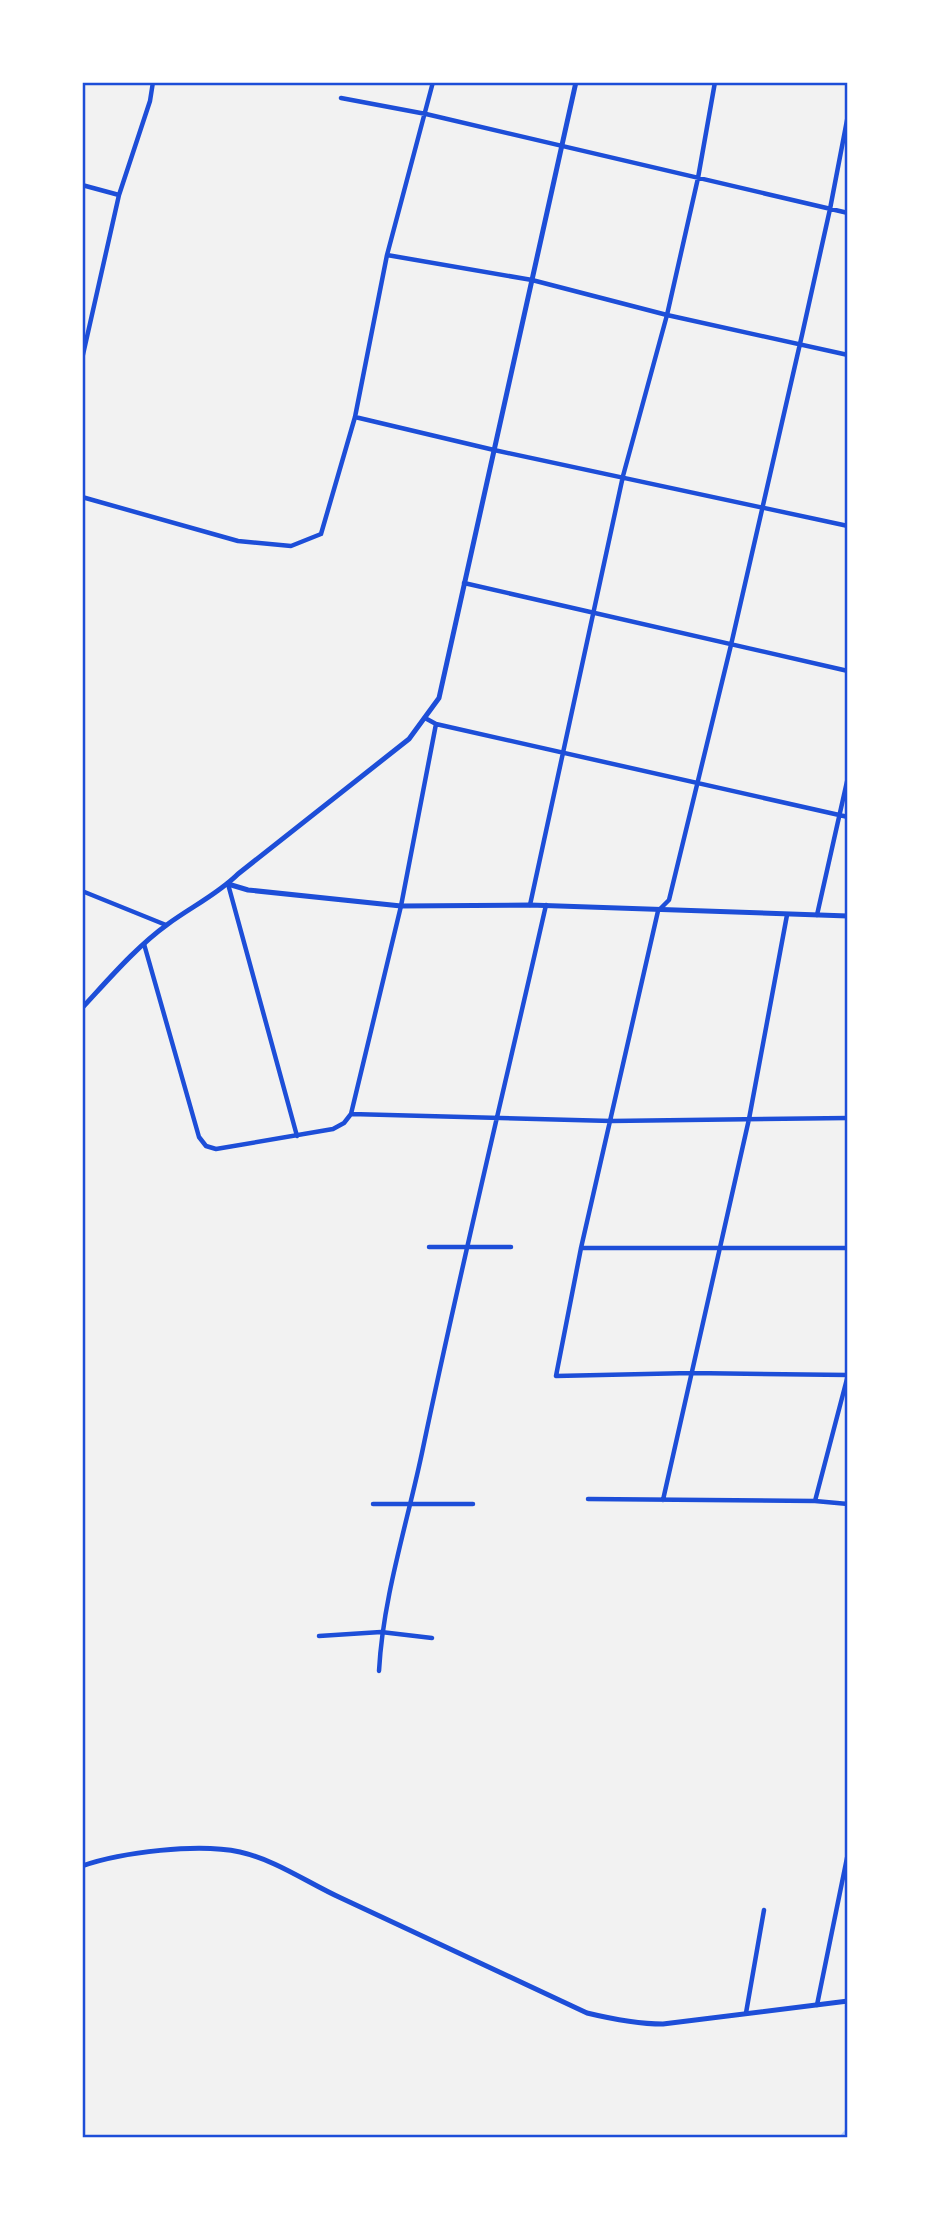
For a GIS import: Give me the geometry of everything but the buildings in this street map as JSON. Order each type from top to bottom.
[{"type":"street","points":[[82,359],[119,195],[150,102],[153,82]]},
{"type":"street","points":[[82,497],[239,541],[290,546],[321,534],[355,417],[387,255],[433,82]]},
{"type":"street","points":[[82,1008],[166,925],[228,884],[410,739],[439,698],[576,82]]},
{"type":"street","points":[[530,905],[623,476],[667,315],[698,177],[715,82]]},
{"type":"street","points":[[341,98],[426,114],[848,213]]},
{"type":"street","points":[[815,1501],[848,1375],[691,1373],[556,1376],[581,1248],[658,911],[669,900],[731,645],[831,209],[848,115]]},
{"type":"street","points":[[82,185],[119,195]]},
{"type":"street","points":[[387,255],[532,280],[667,315],[848,355]]},
{"type":"street","points":[[355,417],[494,450],[848,526]]},
{"type":"street","points":[[463,583],[848,671]]},
{"type":"street","points":[[425,718],[436,724],[848,817]]},
{"type":"street","points":[[144,944],[199,1137],[206,1146],[216,1149],[297,1136],[333,1129],[344,1123],[351,1114],[401,906],[436,724]]},
{"type":"street","points":[[817,915],[848,777]]},
{"type":"street","points":[[228,884],[248,890],[401,906],[545,905],[848,916]]},
{"type":"street","points":[[228,884],[297,1136]]},
{"type":"street","points":[[82,891],[166,925]]},
{"type":"street","points":[[380,1671],[382,1632],[466,1247],[545,905]]},
{"type":"street","points":[[663,1500],[749,1119],[787,915]]},
{"type":"street","points":[[351,1114],[611,1121],[848,1118]]},
{"type":"street","points":[[429,1247],[511,1247]]},
{"type":"street","points":[[581,1248],[848,1248]]},
{"type":"street","points":[[588,1499],[815,1501],[848,1504]]},
{"type":"street","points":[[373,1504],[473,1504]]},
{"type":"street","points":[[319,1636],[382,1632],[432,1638]]},
{"type":"street","points":[[82,1866],[132,1854],[214,1849],[241,1852],[267,1861],[587,2013],[640,2024],[663,2024],[848,2001]]},
{"type":"street","points":[[817,2005],[848,1853]]},
{"type":"street","points":[[746,2013],[764,1910]]},
{"type":"waterway","points":[[840,2138],[848,2128]]}]
